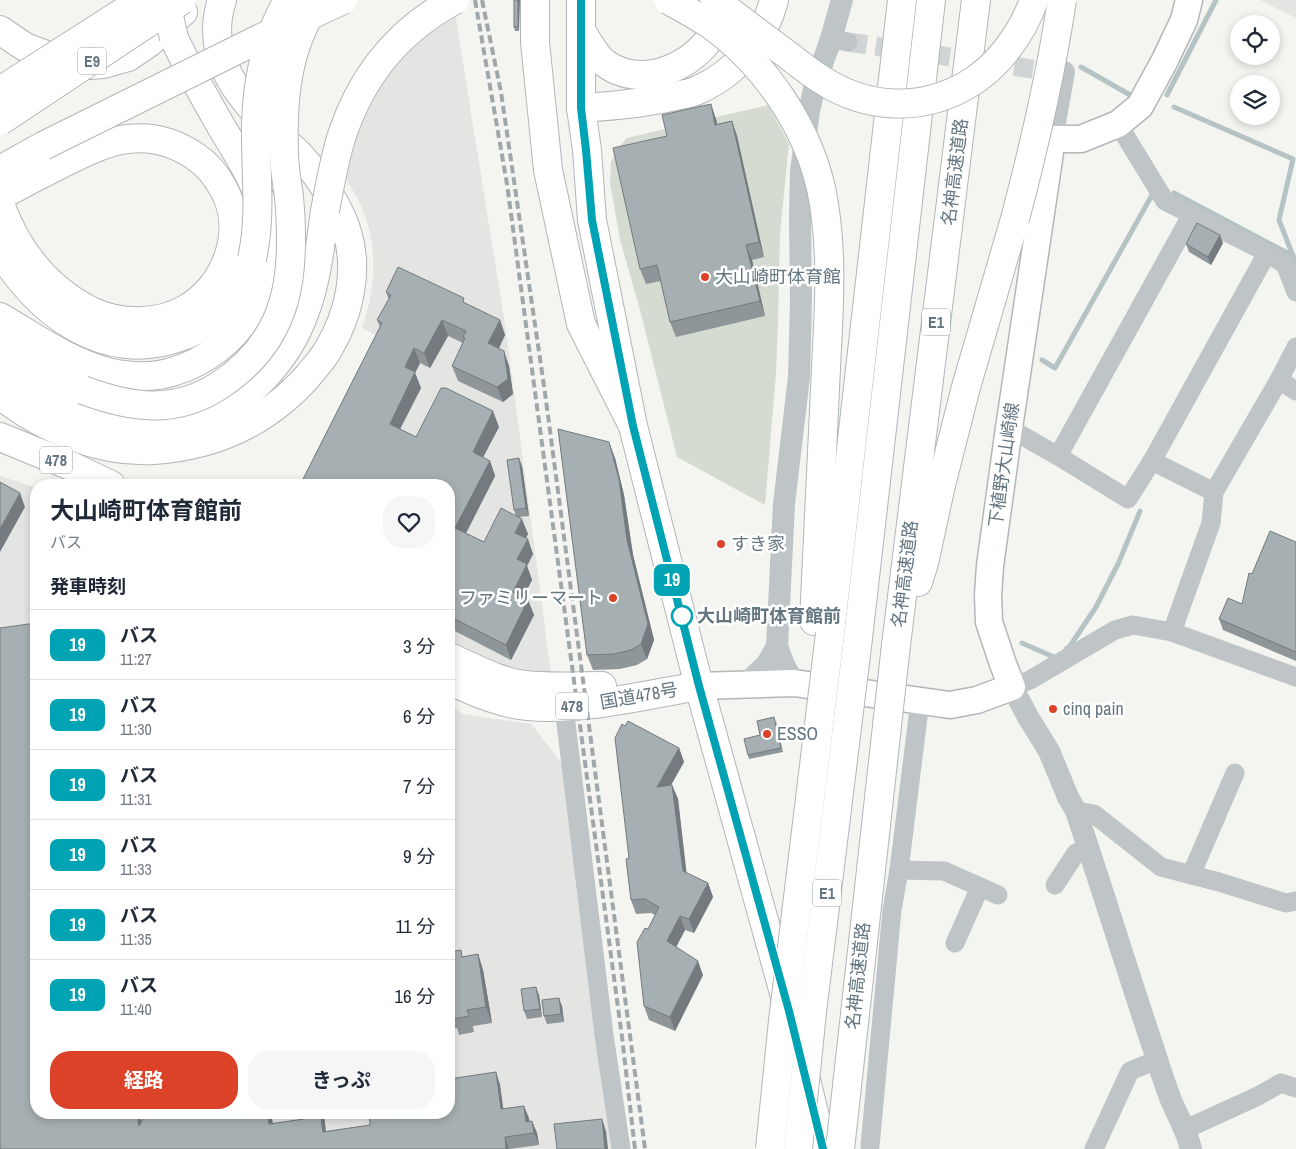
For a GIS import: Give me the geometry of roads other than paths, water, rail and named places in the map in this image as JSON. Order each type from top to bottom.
[{"type":"highway","points":[[0,86],[110,0]]},
{"type":"highway","name":"E9","points":[[0,91],[142,0]]},
{"type":"highway","points":[[0,317],[65,355],[86,365],[129,376],[151,376],[174,372],[194,364],[213,353],[229,340],[254,306],[267,266],[267,224],[262,204],[246,168],[185,62],[174,38],[167,0]]},
{"type":"highway","name":"E9","points":[[0,121],[182,0]]},
{"type":"highway","points":[[0,30],[25,47],[65,62],[90,65],[103,64],[128,57],[150,42],[194,0]]},
{"type":"highway","points":[[5,399],[57,431],[88,442],[117,448],[168,449],[222,437],[265,414],[286,398],[317,365],[329,349],[338,331],[351,289],[351,251],[347,232],[341,216],[314,172],[266,123],[232,83],[224,66],[216,25],[222,0]]},
{"type":"highway","points":[[5,259],[28,290],[53,312],[74,328],[102,340],[144,345],[170,341],[193,332],[213,319],[231,301],[243,281],[252,258],[258,218],[256,126],[260,81],[267,49],[275,26],[288,0]]},
{"type":"highway","points":[[0,366],[51,399],[104,398],[142,406],[175,404],[192,399],[213,390],[250,361],[266,341],[277,321],[290,275],[290,224],[283,118],[285,89],[291,60],[300,34],[318,0]]},
{"type":"highway","points":[[0,170],[43,146],[261,38],[343,0]]},
{"type":"highway","points":[[0,340],[47,372],[104,422],[125,426],[147,427],[175,425],[200,419],[240,398],[262,380],[279,360],[304,316],[317,269],[330,163],[346,105],[358,76],[374,50],[392,27],[421,0]]},
{"type":"highway","points":[[325,210],[341,136],[365,81],[382,58],[402,38],[421,21],[455,0]]},
{"type":"highway","points":[[535,0],[536,42],[548,170],[581,324],[633,426]]},
{"type":"highway","points":[[581,0],[581,108],[592,220],[633,426],[699,686],[789,1011],[820,1137]]},
{"type":"highway","points":[[668,0],[711,26],[740,50],[772,86],[789,109],[802,133],[821,188],[826,219],[829,269],[822,633]]},
{"type":"highway","points":[[715,0],[822,80],[842,91],[863,99],[885,103],[929,101],[943,97],[972,82],[996,62],[1015,38],[1034,0]]},
{"type":"highway","points":[[581,30],[594,52],[606,64],[622,72],[639,76],[659,74],[694,56],[707,43],[716,30],[723,12],[725,0]]},
{"type":"highway","points":[[744,0],[773,37],[803,66]]},
{"type":"highway","points":[[581,108],[665,99],[697,91],[718,80],[738,65],[756,42],[770,16],[774,0]]},
{"type":"highway","points":[[822,633],[902,0]]},
{"type":"highway","name":"E1","points":[[798,1149],[813,1002],[858,638],[932,0]]},
{"type":"highway","name":"名神高速道路","points":[[840,1149],[896,644],[976,0]]},
{"type":"highway","points":[[896,644],[924,563],[941,484],[966,387],[1015,219],[1040,120],[1062,0]]},
{"type":"highway","points":[[0,196],[79,155],[107,143],[147,138],[168,142],[188,151],[204,162],[227,194],[232,212],[234,232],[231,250],[224,268],[214,285],[202,298],[187,309],[169,316],[152,321],[133,321],[113,318],[94,312],[76,303],[46,280],[34,266],[11,231],[0,204]]},
{"type":"highway","name":"478","points":[[0,437],[98,479]]},
{"type":"highway","name":"E1","points":[[770,1149],[802,860],[822,633]]},
{"type":"highway","name":"国道478号","points":[[455,660],[498,678],[523,685],[559,687],[699,686]]},
{"type":"highway","name":"国道478号","points":[[455,683],[487,697],[527,706],[564,707],[699,686]]},
{"type":"main road","points":[[1052,139],[1081,139],[1118,124],[1140,106],[1184,20],[1189,0]]},
{"type":"main road","name":"下植野大山崎線","points":[[1012,687],[1002,664],[990,622],[988,595],[990,566],[1052,139]]},
{"type":"main road","points":[[699,686],[794,683],[950,705],[977,700],[1012,687]]},
{"type":"street","points":[[794,683],[784,665],[777,646],[784,504],[799,377],[801,171],[809,111],[816,81],[839,40],[842,0]]},
{"type":"street","points":[[1039,70],[1064,72],[1052,139]]},
{"type":"street","points":[[1118,124],[1165,201],[1258,248],[1285,264],[1296,292]]},
{"type":"street","points":[[1058,456],[1192,214]]},
{"type":"street","points":[[1009,428],[1128,499],[1152,461],[1267,254]]},
{"type":"street","points":[[1172,632],[1212,524],[1214,492],[1296,347]]},
{"type":"street","points":[[1278,380],[1296,391]]},
{"type":"street","points":[[1152,461],[1214,492]]},
{"type":"street","points":[[1296,677],[1172,632],[1133,625],[1115,630],[1030,680],[1012,687],[1049,751],[1068,797],[1076,811],[1157,1060],[1171,1100],[1188,1139],[1281,1082],[1296,1088]]},
{"type":"street","points":[[745,685],[766,664],[777,646]]},
{"type":"street","points":[[820,1137],[873,1148],[892,910],[900,870],[920,701]]},
{"type":"street","points":[[564,707],[604,1035],[621,1149]]},
{"type":"street","points":[[1191,875],[1235,774]]},
{"type":"street","points":[[1076,811],[1094,814],[1161,867],[1219,882],[1286,903],[1296,901]]},
{"type":"street","points":[[1055,885],[1076,853],[1088,848]]},
{"type":"street","points":[[900,870],[944,871],[998,895]]},
{"type":"street","points":[[955,943],[980,887]]},
{"type":"street","points":[[1094,1149],[1130,1071],[1157,1060]]},
{"type":"waterway","points":[[1167,95],[1216,0]]},
{"type":"waterway","points":[[1081,67],[1132,96]]},
{"type":"waterway","points":[[1174,107],[1293,159],[1279,220],[1293,256]]},
{"type":"waterway","points":[[1174,193],[1293,256],[1296,264]]},
{"type":"waterway","points":[[1042,360],[1055,368],[1152,195]]},
{"type":"waterway","points":[[1066,649],[1070,646],[1096,607],[1119,562],[1140,511]]},
{"type":"waterway","points":[[1022,643],[1056,658]]},
{"type":"tunnel","points":[[848,42],[1039,70]]},
{"type":"railway","points":[[475,0],[507,184],[622,1037],[635,1149]]},
{"type":"railway","points":[[482,0],[501,92],[545,393],[645,1149]]},
{"type":"place","name":"大山崎町体育館","points":[[705,277]]},
{"type":"place","name":"すき家","points":[[721,544]]},
{"type":"place","name":"ファミリーマート","points":[[613,598]]},
{"type":"place","name":"大山崎町体育館前","points":[[682,616]]},
{"type":"place","name":"cinq pain","points":[[1053,709]]},
{"type":"place","name":"ESSO","points":[[767,734]]}]
